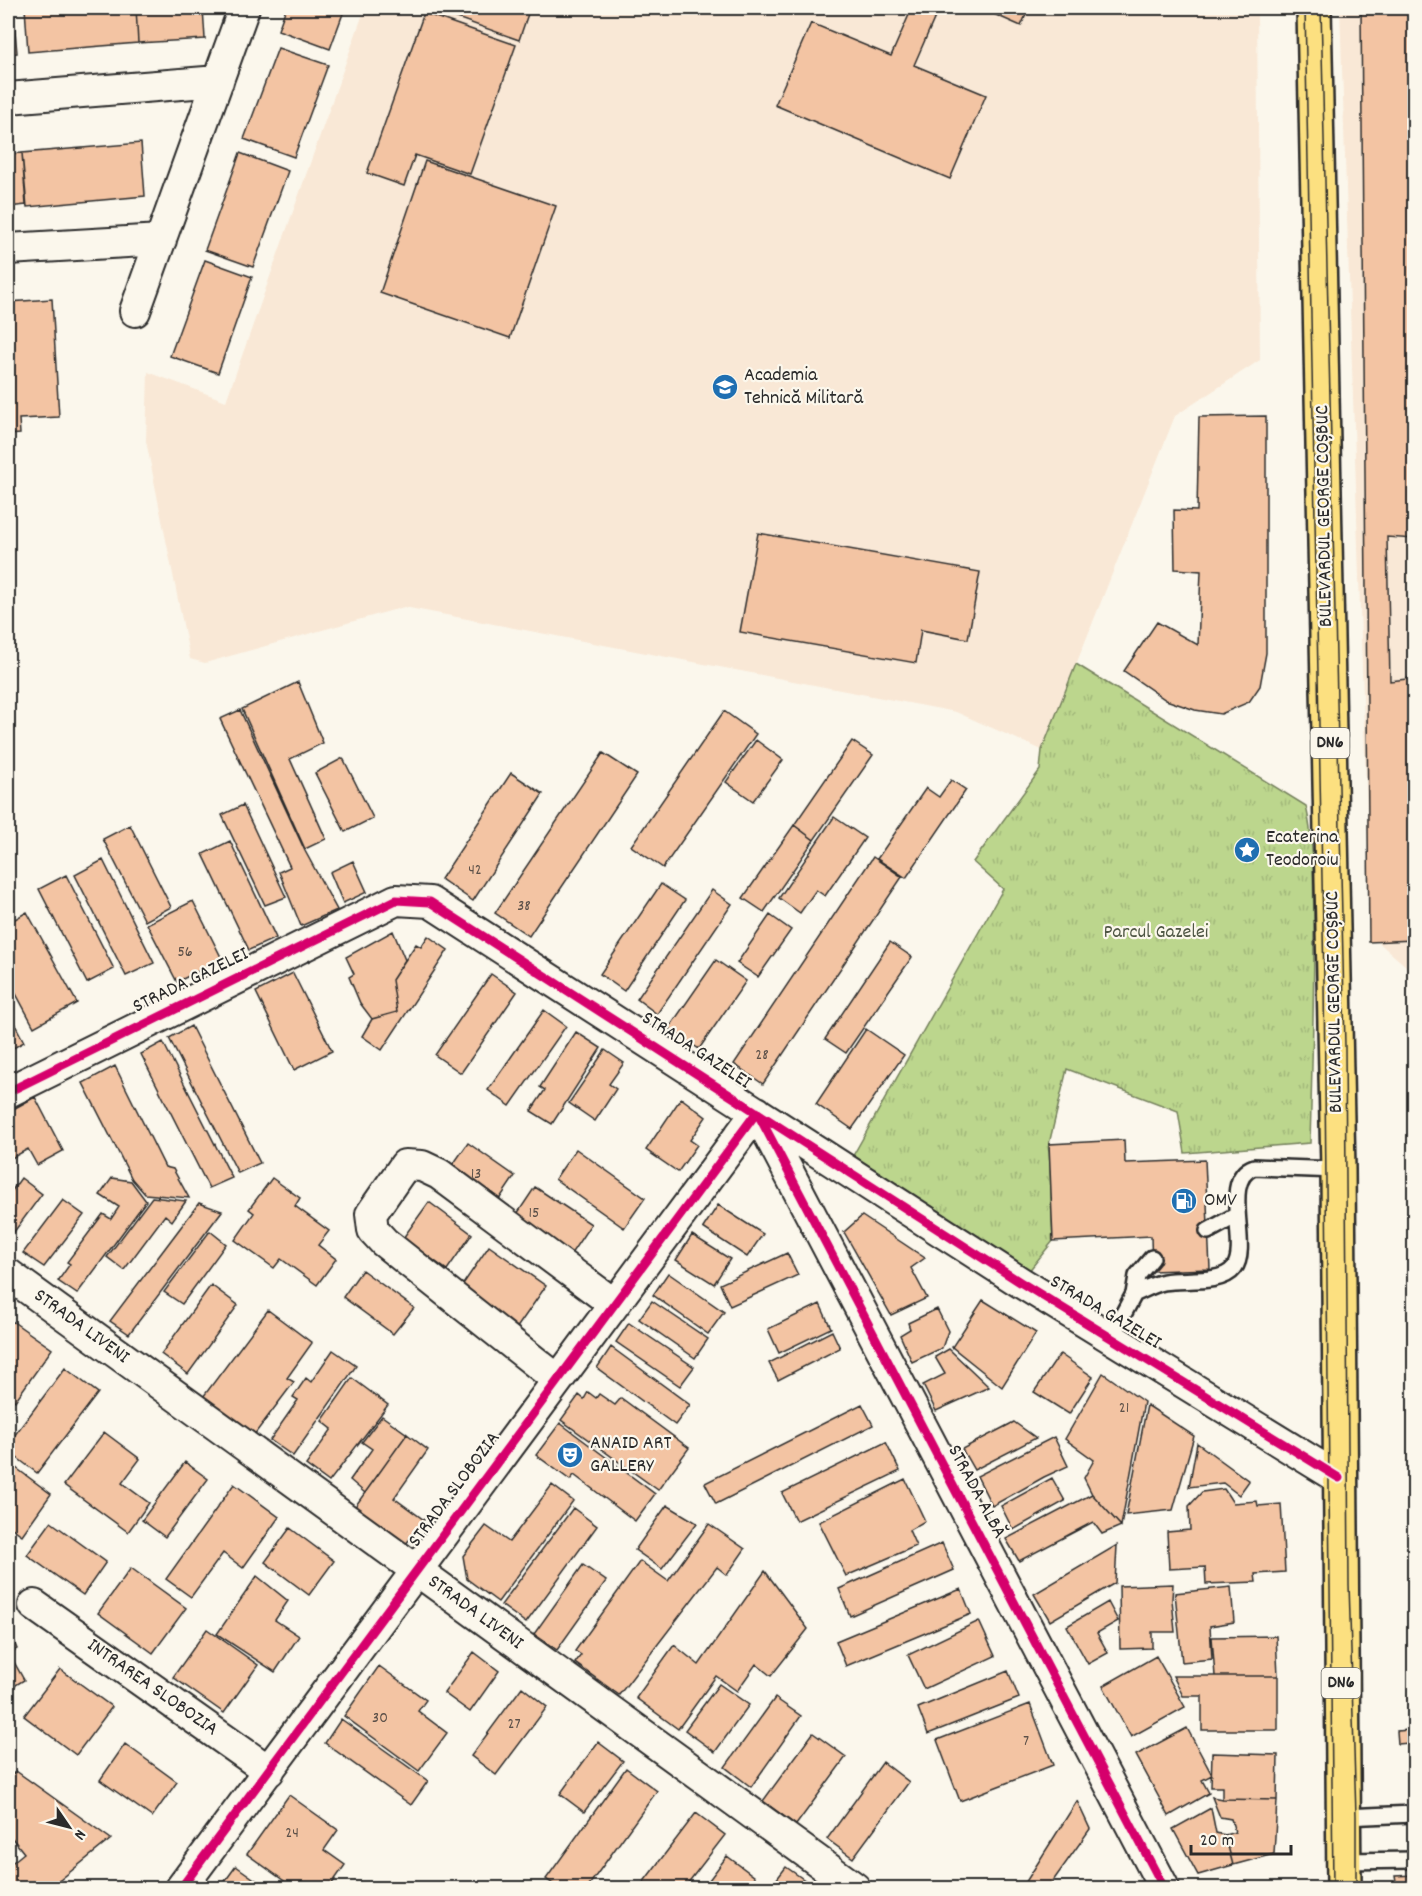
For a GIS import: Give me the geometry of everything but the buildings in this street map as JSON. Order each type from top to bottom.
[{"type":"main road","name":"BULEVARDUL GEORGE COȘBUC","points":[[1314,8],[1338,1170],[1344,1875]]},
{"type":"street","points":[[135,310],[244,8]]},
{"type":"street","points":[[8,98],[218,81]]},
{"type":"street","points":[[8,249],[161,240]]},
{"type":"street","name":"STRADA GAZELEI","points":[[8,1092],[396,900],[430,902],[1020,1282],[1339,1478]]},
{"type":"street","name":"STRADA SLOBOZIA","points":[[181,1888],[757,1112]]},
{"type":"street","name":"STRADA ALBĂ","points":[[757,1112],[1164,1888]]},
{"type":"street","points":[[558,1380],[384,1242],[373,1230],[370,1214],[405,1165],[422,1166],[439,1174],[614,1304]]},
{"type":"street","name":"STRADA LIVENI","points":[[8,1274],[855,1888]]},
{"type":"street","name":"INTRAREA SLOBOZIA","points":[[34,1605],[270,1771]]},
{"type":"lane","points":[[1134,1294],[1163,1282],[1224,1277],[1234,1268],[1239,1259],[1237,1215],[1239,1180],[1245,1170],[1254,1167],[1338,1170]]},
{"type":"lane","points":[[1208,1231],[1237,1215]]},
{"type":"lane","points":[[1111,1337],[1134,1294],[1137,1276],[1152,1258]]},
{"type":"lane","points":[[1344,1817],[1414,1814]]},
{"type":"lane","points":[[1344,1875],[1414,1860]]},
{"type":"shaded area","name":"Academia Tehnică Militară","points":[[365,8],[1257,8],[1260,360],[1175,416],[1042,750],[956,712],[404,607],[205,663],[190,659],[146,441],[148,372],[226,401]]},
{"type":"shaded area","points":[[1340,8],[1414,8],[1414,973],[1371,936]]},
{"type":"green space","name":"Parcul Gazelei","points":[[1076,664],[1306,806],[1312,852],[1314,929],[1310,1143],[1185,1153],[1178,1111],[1067,1069],[1049,1144],[1053,1241],[1020,1282],[845,1170],[1003,889],[973,862],[1040,770],[1042,750]]},
{"type":"tram line","points":[[1305,8],[1324,981],[1333,1888]]},
{"type":"tram line","points":[[1321,8],[1345,1046],[1349,1584],[1356,1888]]},
{"type":"cycle path","points":[[8,1092],[396,900],[430,902],[1020,1282],[1339,1478]]},
{"type":"cycle path","points":[[181,1888],[757,1112],[1164,1888]]},
{"type":"place","name":"Academia Tehnică Militară","points":[[725,387]]},
{"type":"place","name":"Ecaterina Teodoroiu","points":[[1247,850]]},
{"type":"place","name":"OMV","points":[[1184,1201]]},
{"type":"place","name":"ANAID ART GALLERY","points":[[570,1455]]}]
